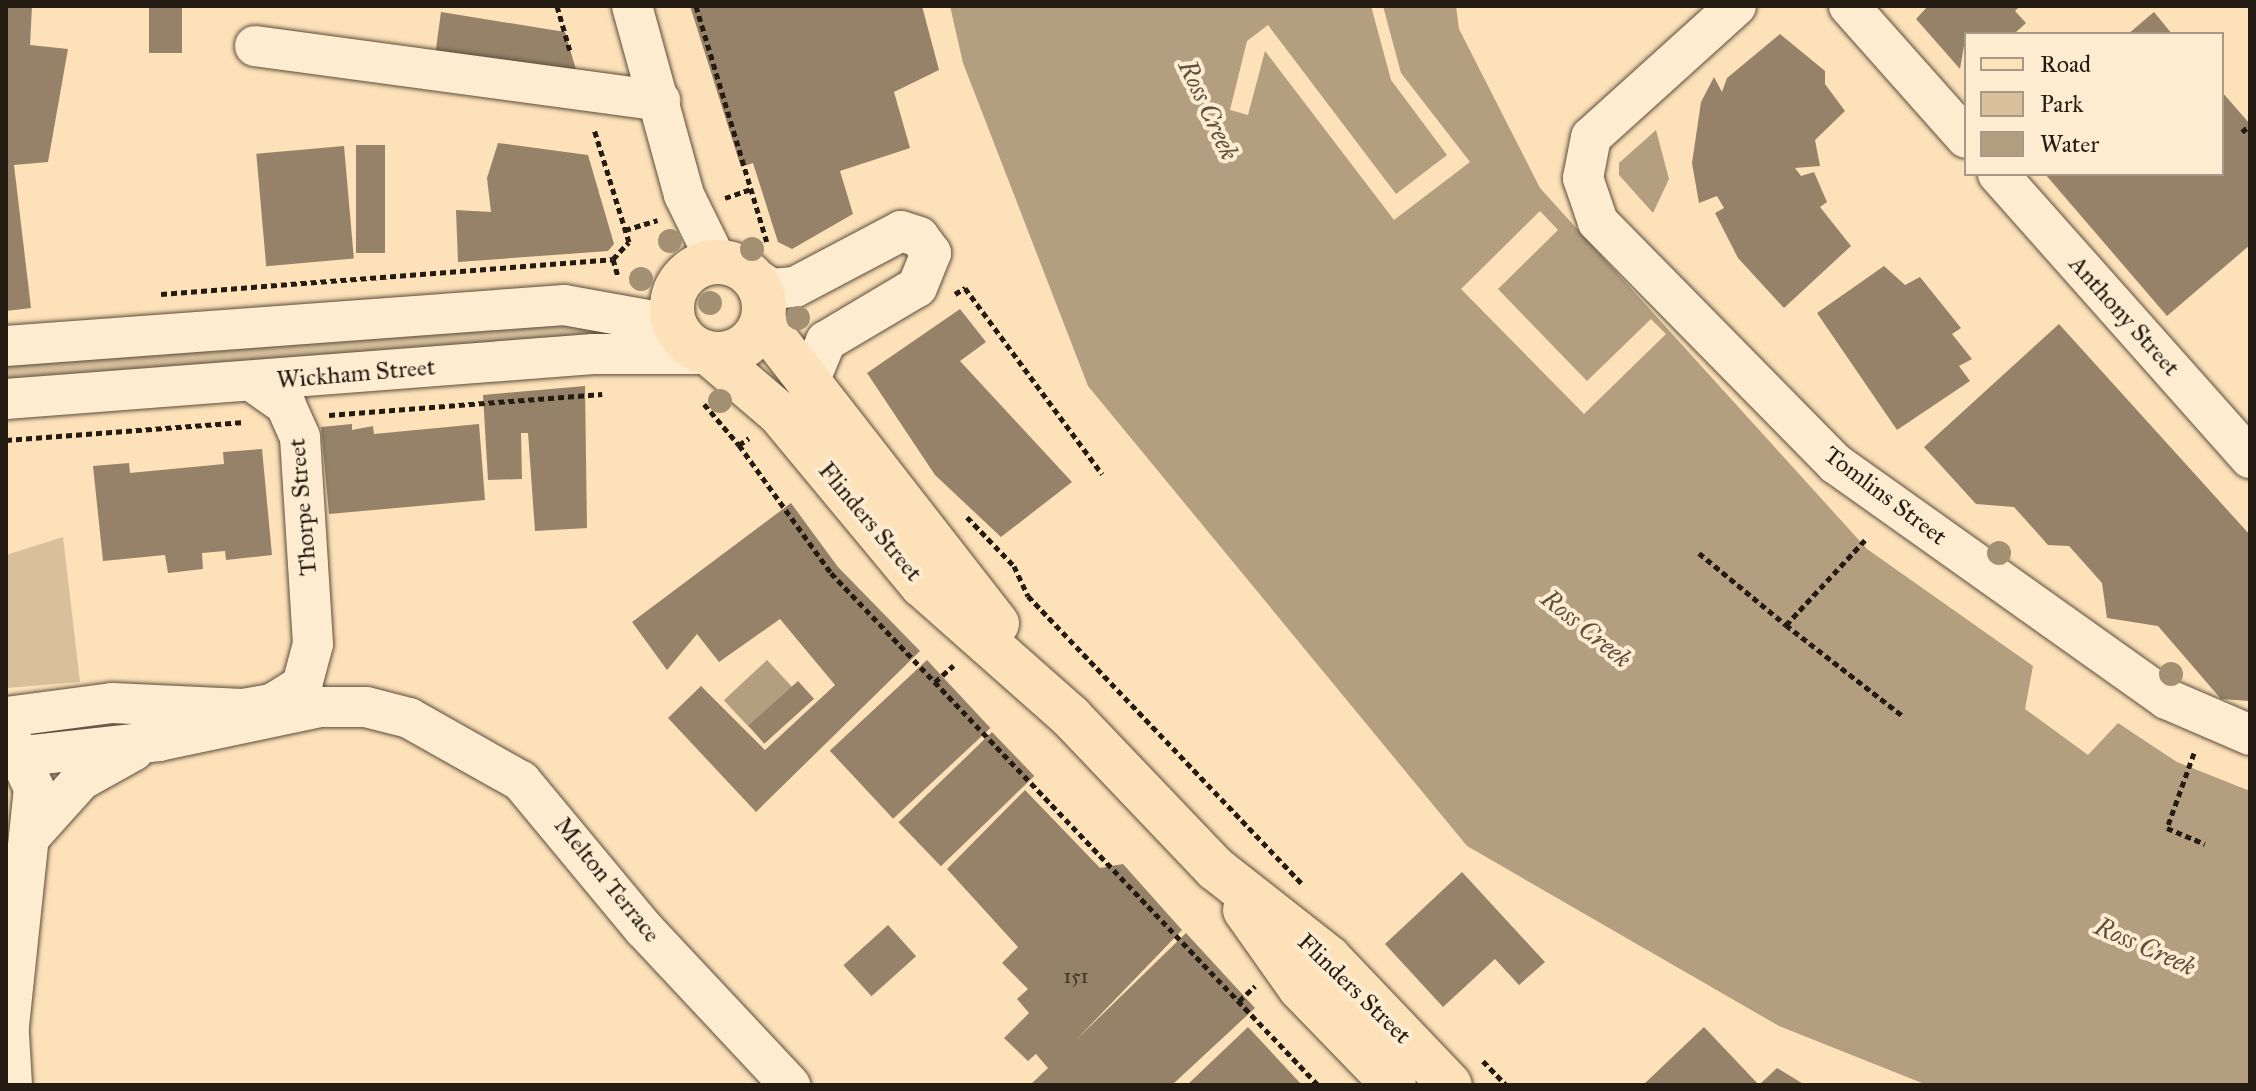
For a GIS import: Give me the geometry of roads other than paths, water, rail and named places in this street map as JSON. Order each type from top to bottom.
[{"type":"main road","points":[[693,269],[735,269],[764,298],[763,323],[748,345],[697,345],[676,288],[693,269]]},
{"type":"main road","name":"Flinders Street","points":[[763,323],[1071,717]]},
{"type":"main road","name":"Flinders Street","points":[[697,345],[762,395],[922,585],[1071,717],[1216,869],[1462,1068]]},
{"type":"main road","name":"Flinders Street","points":[[1216,869],[1300,988],[1394,1085]]},
{"type":"street","points":[[632,6],[684,195],[735,269],[771,289],[795,287],[892,233],[910,232],[931,253],[917,287],[826,341],[808,384]]},
{"type":"street","name":"Tomlins Street","points":[[1736,6],[1591,137],[1583,178],[1598,222],[1836,464],[2167,699],[2250,735]]},
{"type":"street","points":[[1849,6],[1964,136]]},
{"type":"street","points":[[255,46],[660,101]]},
{"type":"street","name":"Anthony Street","points":[[2000,176],[2250,458]]},
{"type":"street","points":[[6,346],[564,305],[697,345]]},
{"type":"street","name":"Wickham Street","points":[[6,399],[254,383],[697,345]]},
{"type":"street","name":"Thorpe Street","points":[[254,383],[286,405],[300,437],[313,651]]},
{"type":"street","points":[[12,1085],[8,1012],[34,788],[14,734],[100,704],[202,712],[272,704],[302,685],[313,651]]},
{"type":"street","name":"Melton Terrace","points":[[313,651],[326,675],[395,713],[486,755],[521,781],[644,929],[790,1085]]},
{"type":"street","name":"Melton Terrace","points":[[14,734],[159,741],[320,707],[395,713]]},
{"type":"street","points":[[29,838],[81,780],[159,741]]},
{"type":"water","name":"Ross Creek","points":[[950,6],[1456,6],[1459,29],[1540,188],[1867,549],[2033,666],[2025,709],[2088,755],[2118,723],[2177,762],[2250,791],[2250,1085],[1927,1085],[1779,1026],[1467,846],[1088,386],[963,63]]},
{"type":"water","points":[[1656,130],[1669,179],[1653,213],[1619,175],[1619,163]]},
{"type":"water","points":[[767,660],[792,687],[749,727],[724,700]]}]
